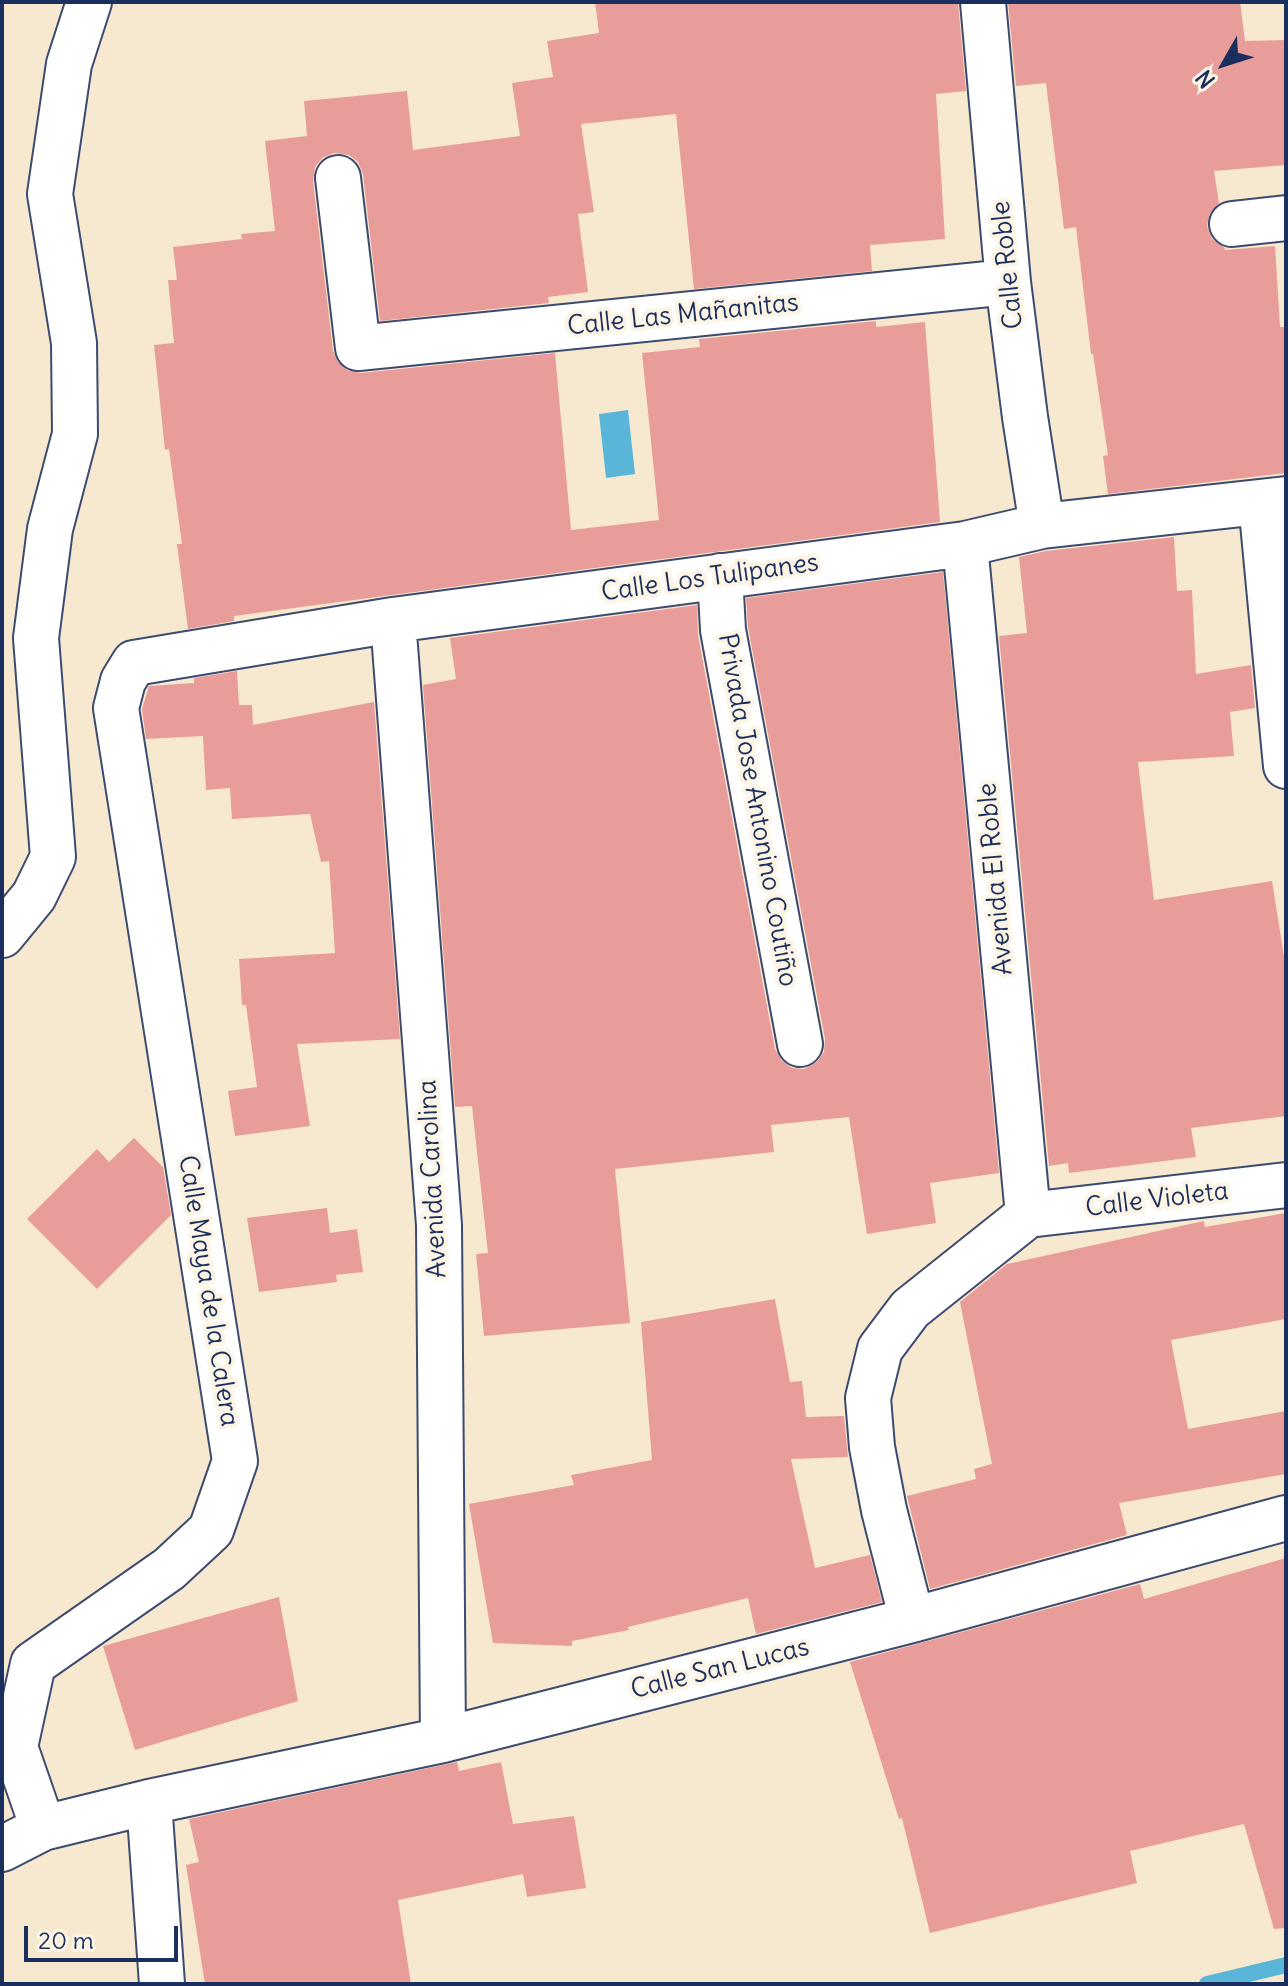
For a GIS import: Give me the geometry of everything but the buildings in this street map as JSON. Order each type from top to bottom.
[{"type":"street","points":[[2,935],[34,896],[53,857],[36,638],[50,529],[75,434],[75,419],[74,343],[50,194],[69,64],[89,2]]},
{"type":"street","name":"Calle Roble","points":[[983,2],[1008,282],[1042,526]]},
{"type":"street","name":"Calle Las Mañanitas","points":[[338,178],[358,348],[1008,282]]},
{"type":"street","points":[[1232,224],[1286,218]]},
{"type":"street","points":[[1274,500],[1286,766]]},
{"type":"street","name":"Calle Los Tulipanes","points":[[134,663],[393,620],[965,544],[1042,526],[1274,500]]},
{"type":"street","name":"Avenida El Roble","points":[[965,544],[1028,1215]]},
{"type":"street","name":"Privada Jose Antonino Coutiño","points":[[720,576],[723,630],[800,1044]]},
{"type":"street","name":"Avenida Carolina","points":[[393,620],[439,1225],[443,1740]]},
{"type":"street","name":"Calle Maya de la Calera","points":[[43,1828],[8,1750],[33,1664],[169,1569],[211,1530],[235,1461],[116,708],[123,681],[134,663]]},
{"type":"street","name":"Calle Violeta","points":[[1028,1215],[1286,1185]]},
{"type":"street","points":[[912,1620],[884,1510],[872,1447],[868,1398],[880,1349],[910,1309],[1028,1215]]},
{"type":"street","name":"Calle San Lucas","points":[[2,1849],[43,1828],[149,1802],[443,1740],[912,1620],[1286,1518]]},
{"type":"street","points":[[149,1802],[162,1984]]},
{"type":"water","points":[[628,410],[635,474],[606,478],[599,414]]},
{"type":"waterway","points":[[1207,1984],[1286,1965]]}]
